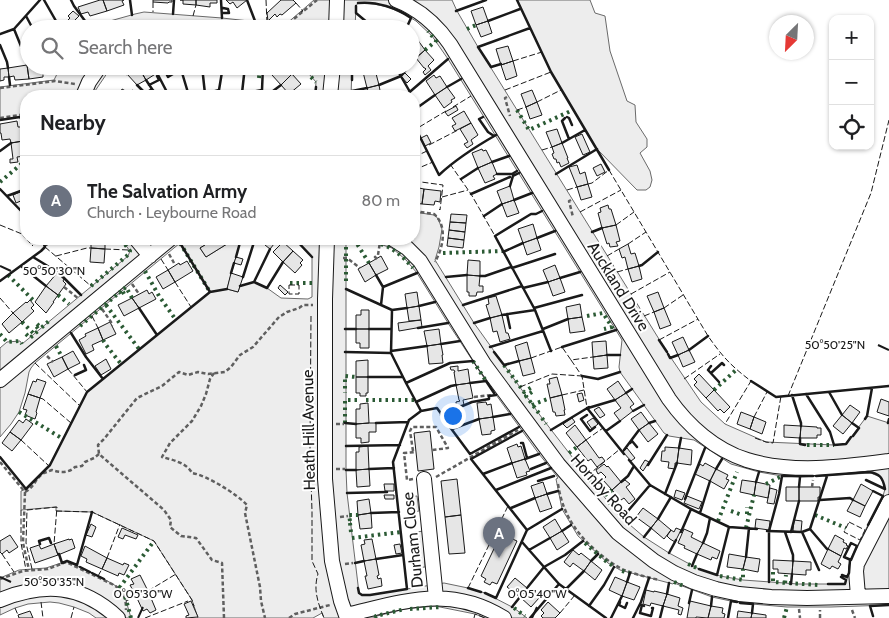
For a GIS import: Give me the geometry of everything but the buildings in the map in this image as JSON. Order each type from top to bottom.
[{"type":"street","points":[[337,20],[338,0]]},
{"type":"street","name":"Auckland Drive","points":[[396,0],[410,6],[429,20],[450,44],[669,399],[683,418],[699,433],[717,446],[737,456],[753,462],[774,466],[826,467],[889,461]]},
{"type":"street","points":[[86,90],[95,75]]},
{"type":"street","points":[[331,90],[332,75]]},
{"type":"street","points":[[141,245],[150,256]]},
{"type":"street","points":[[0,380],[150,256],[169,245]]},
{"type":"street","name":"Heath Hill Avenue","points":[[327,245],[325,305],[326,485],[332,561],[346,617]]},
{"type":"street","name":"Hornby Road","points":[[400,245],[407,248],[420,262],[484,364],[558,464],[618,533],[636,548],[674,573],[704,586],[739,594],[854,601],[889,596]]},
{"type":"street","name":"Durham Close","points":[[424,479],[436,598]]},
{"type":"street","points":[[854,601],[857,564],[889,502]]},
{"type":"street","points":[[0,600],[28,590],[60,589],[86,596],[122,616]]},
{"type":"street","points":[[346,617],[409,600],[446,598],[466,602],[492,611],[504,618]]},
{"type":"path","points":[[293,20],[317,0]]},
{"type":"path","points":[[0,88],[55,81],[82,85],[84,90]]},
{"type":"path","points":[[507,97],[505,98],[511,120]]},
{"type":"path","points":[[0,118],[20,115]]},
{"type":"path","points":[[571,200],[569,201],[574,220]]},
{"type":"path","points":[[420,212],[434,214],[440,219],[442,224],[440,248],[434,263]]},
{"type":"path","points":[[169,245],[174,263]]},
{"type":"path","points":[[377,259],[375,257],[384,245]]},
{"type":"path","points":[[343,258],[347,258],[360,268]]},
{"type":"path","points":[[130,281],[139,294]]},
{"type":"path","points":[[64,287],[79,299]]},
{"type":"path","points":[[224,618],[222,563],[212,560],[196,538],[181,536],[170,527],[171,520],[164,510],[99,454],[98,445],[137,398],[162,386],[179,372],[188,375],[198,372],[208,374],[225,372],[240,355],[253,347],[278,317],[299,308],[303,304],[325,305]]},
{"type":"path","points":[[100,306],[112,326]]},
{"type":"path","points":[[637,307],[635,308],[640,332]]},
{"type":"path","points":[[214,373],[197,414],[170,444],[162,458],[179,462],[190,468],[192,473],[199,474],[226,489],[247,505],[245,513],[265,618]]},
{"type":"path","points":[[474,397],[495,394]]},
{"type":"path","points":[[432,450],[448,448],[436,427],[410,428],[415,452],[404,453],[407,480],[436,476],[528,424]]},
{"type":"path","points":[[25,492],[30,489],[43,473],[52,470],[72,471],[75,467],[82,466],[85,462],[99,454]]},
{"type":"path","points":[[0,462],[25,492],[22,543],[29,570]]},
{"type":"path","points":[[557,481],[564,508],[584,540],[598,553],[622,569],[660,580]]},
{"type":"path","points":[[0,579],[19,572],[48,569],[66,562],[121,590],[124,595],[122,616]]},
{"type":"path","points":[[854,601],[855,618]]},
{"type":"path","points":[[289,618],[295,614],[320,608]]},
{"type":"shaded area","points":[[314,0],[452,0],[478,47],[667,352],[701,402],[725,424],[766,442],[846,444],[867,416],[889,423],[889,605],[787,607],[740,603],[712,597],[674,583],[620,570],[608,563],[578,536],[562,509],[556,479],[558,478],[486,381],[417,273],[392,248],[383,245],[420,245],[420,213],[434,215],[439,221],[442,229],[435,260],[474,323],[542,418],[622,518],[644,537],[669,553],[697,568],[720,576],[743,580],[798,584],[845,584],[849,574],[850,560],[885,489],[880,477],[871,473],[800,477],[759,472],[731,464],[694,440],[669,436],[664,433],[620,372],[622,340],[448,59],[432,36],[420,25],[420,20],[414,20],[388,7],[358,3],[356,6],[355,20],[291,20]]},
{"type":"shaded area","points":[[517,0],[590,0],[595,13],[605,16],[610,51],[627,101],[635,105],[636,122],[647,139],[647,147],[640,153],[650,171],[652,180],[650,187],[646,190],[637,190],[597,149],[551,72]]},
{"type":"shaded area","points":[[144,12],[240,20],[114,20]]},
{"type":"shaded area","points":[[56,75],[106,75],[96,90],[20,90],[20,117],[0,120],[0,87],[54,80]]},
{"type":"shaded area","points":[[310,75],[352,75],[351,90],[315,90],[316,82]]},
{"type":"shaded area","points":[[126,245],[178,245],[35,363],[29,372],[19,412],[0,437],[0,348],[7,342],[20,341],[22,344],[128,256],[130,251]]},
{"type":"shaded area","points":[[181,245],[205,245],[200,248],[206,257],[225,245],[239,245],[227,289],[238,292],[240,286],[254,282],[281,298],[308,299],[312,297],[312,257],[301,245],[346,245],[346,470],[359,593],[370,595],[444,583],[485,593],[514,608],[527,618],[485,618],[475,614],[435,606],[405,609],[375,618],[324,618],[322,613],[313,618],[198,618],[192,600],[154,541],[92,512],[56,511],[56,507],[21,510],[21,491],[26,489],[49,466],[87,392],[210,292]]},
{"type":"shaded area","points":[[417,496],[419,511],[408,513],[406,497]]},
{"type":"shaded area","points":[[423,531],[425,567],[413,568],[411,533]]},
{"type":"shaded area","points":[[67,561],[123,590],[131,618],[96,618],[74,607],[50,602],[28,604],[0,615],[0,578],[19,570],[46,568]]},
{"type":"hedge","points":[[467,29],[476,25]]},
{"type":"hedge","points":[[425,50],[436,41],[428,31]]},
{"type":"hedge","points":[[311,77],[316,82]]},
{"type":"hedge","points":[[517,110],[529,130],[573,110]]},
{"type":"hedge","points":[[0,182],[20,165]]},
{"type":"hedge","points":[[91,286],[129,254],[130,251],[126,245]]},
{"type":"hedge","points":[[181,245],[210,292]]},
{"type":"hedge","points":[[346,245],[346,256]]},
{"type":"hedge","points":[[358,245],[369,263]]},
{"type":"hedge","points":[[383,245],[406,260],[413,268]]},
{"type":"hedge","points":[[443,253],[502,251]]},
{"type":"hedge","points":[[346,259],[346,284]]},
{"type":"hedge","points":[[145,271],[159,296],[176,320]]},
{"type":"hedge","points":[[8,275],[35,302]]},
{"type":"hedge","points":[[290,283],[312,283]]},
{"type":"hedge","points":[[124,294],[122,290],[126,287],[132,298]]},
{"type":"hedge","points":[[80,326],[120,292],[122,295]]},
{"type":"hedge","points":[[58,295],[69,304]]},
{"type":"hedge","points":[[106,305],[139,349]]},
{"type":"hedge","points":[[587,316],[603,313],[612,327],[604,329]]},
{"type":"hedge","points":[[37,324],[41,328],[51,319]]},
{"type":"hedge","points":[[22,322],[34,334]]},
{"type":"hedge","points":[[26,334],[30,338],[39,330],[36,326]]},
{"type":"hedge","points":[[0,334],[7,342],[20,341],[22,344]]},
{"type":"hedge","points":[[103,340],[121,364]]},
{"type":"hedge","points":[[56,346],[62,357]]},
{"type":"hedge","points":[[473,361],[486,381]]},
{"type":"hedge","points":[[504,365],[524,392],[532,387]]},
{"type":"hedge","points":[[714,390],[736,370]]},
{"type":"hedge","points":[[345,382],[345,376],[356,377]]},
{"type":"hedge","points":[[345,386],[345,393]]},
{"type":"hedge","points":[[532,392],[526,396],[541,416]]},
{"type":"hedge","points":[[532,405],[550,398]]},
{"type":"hedge","points":[[345,423],[345,400],[360,400]]},
{"type":"hedge","points":[[366,400],[415,400]]},
{"type":"hedge","points":[[19,412],[63,439]]},
{"type":"hedge","points":[[542,418],[546,424]]},
{"type":"hedge","points":[[807,445],[834,445]]},
{"type":"hedge","points":[[569,453],[577,447]]},
{"type":"hedge","points":[[718,521],[737,472]]},
{"type":"hedge","points":[[766,484],[782,476]]},
{"type":"hedge","points":[[590,480],[599,490]]},
{"type":"hedge","points":[[600,492],[604,496],[612,490]]},
{"type":"hedge","points":[[746,528],[754,495]]},
{"type":"hedge","points":[[609,502],[616,510]]},
{"type":"hedge","points":[[747,507],[747,514]]},
{"type":"hedge","points":[[731,511],[742,515]]},
{"type":"hedge","points":[[350,521],[349,515],[358,515]]},
{"type":"hedge","points":[[815,515],[846,528]]},
{"type":"hedge","points":[[350,523],[351,532]]},
{"type":"hedge","points":[[352,538],[401,532]]},
{"type":"hedge","points":[[131,618],[124,592],[120,587],[154,541]]},
{"type":"hedge","points":[[585,543],[608,563]]},
{"type":"hedge","points":[[610,564],[615,567]]},
{"type":"hedge","points":[[688,564],[697,568]]},
{"type":"hedge","points":[[720,576],[743,580],[743,569]]},
{"type":"hedge","points":[[622,571],[630,573]]},
{"type":"hedge","points":[[773,572],[773,582],[818,585]]},
{"type":"hedge","points":[[785,583],[786,575]]},
{"type":"hedge","points":[[674,582],[686,587]]},
{"type":"hedge","points":[[410,609],[441,607]]},
{"type":"hedge","points":[[784,618],[787,607]]},
{"type":"hedge","points":[[514,608],[525,616]]},
{"type":"hedge","points":[[375,618],[376,616],[405,609]]},
{"type":"fence","points":[[266,0],[267,20]]},
{"type":"fence","points":[[153,2],[153,12]]},
{"type":"fence","points":[[296,3],[303,11],[301,12]]},
{"type":"fence","points":[[193,16],[196,5]]},
{"type":"fence","points":[[513,61],[542,52]]},
{"type":"fence","points":[[505,90],[551,72]]},
{"type":"fence","points":[[537,102],[561,90]]},
{"type":"fence","points":[[453,107],[471,96]]},
{"type":"fence","points":[[517,110],[526,107]]},
{"type":"fence","points":[[420,127],[446,111]]},
{"type":"fence","points":[[788,396],[871,193],[889,120]]},
{"type":"fence","points":[[429,145],[458,130]]},
{"type":"fence","points":[[542,150],[552,147]]},
{"type":"fence","points":[[420,154],[427,151]]},
{"type":"fence","points":[[420,167],[433,162]]},
{"type":"fence","points":[[450,164],[471,194],[495,236]]},
{"type":"fence","points":[[588,184],[609,170],[708,336],[727,360],[751,381],[725,424]]},
{"type":"fence","points":[[420,182],[443,185],[439,209]]},
{"type":"fence","points":[[567,190],[577,187]]},
{"type":"fence","points":[[442,197],[468,190]]},
{"type":"fence","points":[[580,212],[621,190]]},
{"type":"fence","points":[[616,225],[634,212]]},
{"type":"fence","points":[[0,225],[20,233]]},
{"type":"fence","points":[[628,244],[646,232]]},
{"type":"fence","points":[[45,247],[91,286]]},
{"type":"fence","points":[[56,256],[91,248]]},
{"type":"fence","points":[[105,249],[129,250]]},
{"type":"fence","points":[[607,256],[619,249]]},
{"type":"fence","points":[[161,259],[168,270]]},
{"type":"fence","points":[[617,272],[628,269]]},
{"type":"fence","points":[[631,294],[670,272]]},
{"type":"fence","points":[[175,282],[191,307]]},
{"type":"fence","points":[[289,285],[299,285],[299,294],[289,294],[289,285]]},
{"type":"fence","points":[[664,308],[683,295]]},
{"type":"fence","points":[[0,298],[13,313]]},
{"type":"fence","points":[[644,316],[654,312]]},
{"type":"fence","points":[[92,316],[98,328]]},
{"type":"fence","points":[[311,316],[310,450],[312,561],[318,574],[316,591],[324,618]]},
{"type":"fence","points":[[659,340],[698,319]]},
{"type":"fence","points":[[531,358],[562,347],[571,360],[593,357]]},
{"type":"fence","points":[[684,379],[720,354]]},
{"type":"fence","points":[[571,360],[582,376],[587,408]]},
{"type":"fence","points":[[35,363],[80,406]]},
{"type":"fence","points":[[68,369],[87,392]]},
{"type":"fence","points":[[520,387],[552,374],[582,376]]},
{"type":"fence","points":[[562,395],[584,390]]},
{"type":"fence","points":[[754,417],[767,392]]},
{"type":"fence","points":[[755,438],[773,443],[781,396]]},
{"type":"fence","points":[[40,398],[71,423]]},
{"type":"fence","points":[[586,440],[603,428]]},
{"type":"fence","points":[[21,440],[49,466]]},
{"type":"fence","points":[[587,476],[620,449]]},
{"type":"fence","points":[[468,588],[508,506],[527,530],[496,598]]},
{"type":"fence","points":[[32,569],[26,543],[27,510],[57,507],[54,544]]},
{"type":"fence","points":[[21,510],[21,543],[26,570]]},
{"type":"fence","points":[[56,511],[92,512],[154,541],[194,606]]},
{"type":"fence","points":[[849,522],[865,530],[860,540],[844,532],[849,522]]},
{"type":"fence","points":[[107,558],[120,524]]},
{"type":"fence","points":[[2,554],[14,572]]},
{"type":"fence","points":[[98,576],[102,569]]},
{"type":"fence","points":[[148,591],[176,574]]},
{"type":"fence","points":[[560,613],[575,595]]},
{"type":"fence","points":[[126,601],[136,596]]},
{"type":"fence","points":[[145,618],[188,601]]},
{"type":"fence","points":[[41,602],[43,618]]},
{"type":"fence","points":[[71,618],[74,607]]},
{"type":"fence","points":[[15,608],[18,615]]},
{"type":"fence","points":[[474,618],[475,614],[485,618]]},
{"type":"wall","points":[[22,20],[40,0]]},
{"type":"wall","points":[[44,0],[55,20]]},
{"type":"wall","points":[[71,0],[84,20]]},
{"type":"wall","points":[[130,0],[132,15]]},
{"type":"wall","points":[[173,14],[174,0]]},
{"type":"wall","points":[[221,0],[222,18]]},
{"type":"wall","points":[[247,0],[255,20]]},
{"type":"wall","points":[[456,11],[486,0]]},
{"type":"wall","points":[[517,0],[551,72],[609,170]]},
{"type":"wall","points":[[358,3],[379,4],[393,8],[411,18],[410,20]]},
{"type":"wall","points":[[356,6],[356,13],[364,20]]},
{"type":"wall","points":[[222,13],[229,13],[228,9],[223,8]]},
{"type":"wall","points":[[488,21],[520,9]]},
{"type":"wall","points":[[26,16],[28,20]]},
{"type":"wall","points":[[0,34],[14,29],[20,22]]},
{"type":"wall","points":[[501,64],[491,67],[478,47],[530,28]]},
{"type":"wall","points":[[14,29],[20,44]]},
{"type":"wall","points":[[0,45],[8,68]]},
{"type":"wall","points":[[412,90],[448,59]]},
{"type":"wall","points":[[158,75],[166,90]]},
{"type":"wall","points":[[167,75],[168,77],[171,75]]},
{"type":"wall","points":[[183,75],[187,90]]},
{"type":"wall","points":[[203,75],[205,90]]},
{"type":"wall","points":[[219,90],[222,75]]},
{"type":"wall","points":[[242,90],[244,75]]},
{"type":"wall","points":[[262,90],[263,75]]},
{"type":"wall","points":[[352,75],[352,80]]},
{"type":"wall","points":[[400,75],[409,90]]},
{"type":"wall","points":[[379,85],[402,75]]},
{"type":"wall","points":[[149,85],[159,80],[157,76]]},
{"type":"wall","points":[[9,77],[10,85]]},
{"type":"wall","points":[[447,87],[461,79]]},
{"type":"wall","points":[[146,80],[152,89],[150,90]]},
{"type":"wall","points":[[137,85],[142,90]]},
{"type":"wall","points":[[274,90],[281,85]]},
{"type":"wall","points":[[357,90],[367,88]]},
{"type":"wall","points":[[420,106],[435,95]]},
{"type":"wall","points":[[0,120],[20,117]]},
{"type":"wall","points":[[483,117],[479,119],[488,132],[494,136]]},
{"type":"wall","points":[[567,117],[572,125]]},
{"type":"wall","points":[[565,118],[562,121],[569,139]]},
{"type":"wall","points":[[562,143],[585,130]]},
{"type":"wall","points":[[420,137],[439,175],[466,154],[496,135]]},
{"type":"wall","points":[[0,151],[11,143]]},
{"type":"wall","points":[[556,174],[597,149]]},
{"type":"wall","points":[[492,162],[509,156]]},
{"type":"wall","points":[[461,179],[478,168]]},
{"type":"wall","points":[[497,174],[512,174],[517,171]]},
{"type":"wall","points":[[510,186],[513,176],[519,173]]},
{"type":"wall","points":[[471,194],[510,177]]},
{"type":"wall","points":[[0,189],[20,210]]},
{"type":"wall","points":[[7,196],[20,191]]},
{"type":"wall","points":[[514,200],[532,193]]},
{"type":"wall","points":[[484,216],[502,204]]},
{"type":"wall","points":[[534,308],[495,236],[531,214],[542,211]]},
{"type":"wall","points":[[592,232],[602,228]]},
{"type":"wall","points":[[537,238],[555,231]]},
{"type":"wall","points":[[503,252],[523,243]]},
{"type":"wall","points":[[0,281],[41,251],[45,247],[44,245]]},
{"type":"wall","points":[[0,457],[26,489],[50,465],[87,392],[210,292],[181,245]]},
{"type":"wall","points":[[236,257],[239,245]]},
{"type":"wall","points":[[243,277],[253,245]]},
{"type":"wall","points":[[301,245],[312,257]]},
{"type":"wall","points":[[254,282],[270,249]]},
{"type":"wall","points":[[639,266],[658,252]]},
{"type":"wall","points":[[512,268],[555,254]]},
{"type":"wall","points":[[33,257],[59,273],[81,295]]},
{"type":"wall","points":[[240,286],[254,282],[267,288],[283,262]]},
{"type":"wall","points":[[231,273],[234,263]]},
{"type":"wall","points":[[21,266],[46,286]]},
{"type":"wall","points":[[480,276],[511,267]]},
{"type":"wall","points":[[560,278],[580,272]]},
{"type":"wall","points":[[383,287],[417,273]]},
{"type":"wall","points":[[376,275],[383,287],[381,305]]},
{"type":"wall","points":[[446,277],[467,275]]},
{"type":"wall","points":[[523,288],[548,282]]},
{"type":"wall","points":[[463,305],[522,286]]},
{"type":"wall","points":[[210,292],[227,289]]},
{"type":"wall","points":[[346,289],[392,310],[391,353],[406,383],[450,363],[473,361]]},
{"type":"wall","points":[[502,315],[535,310],[534,308],[582,295]]},
{"type":"wall","points":[[419,306],[435,302]]},
{"type":"wall","points":[[139,308],[157,335]]},
{"type":"wall","points":[[392,310],[407,308]]},
{"type":"wall","points":[[535,310],[551,351]]},
{"type":"wall","points":[[507,314],[510,328]]},
{"type":"wall","points":[[474,323],[490,318]]},
{"type":"wall","points":[[543,329],[568,319]]},
{"type":"wall","points":[[418,328],[448,323]]},
{"type":"wall","points":[[345,329],[356,329]]},
{"type":"wall","points":[[369,329],[391,329]]},
{"type":"wall","points":[[562,347],[616,330]]},
{"type":"wall","points":[[490,347],[543,331]]},
{"type":"wall","points":[[71,333],[103,379]]},
{"type":"wall","points":[[689,350],[708,336]]},
{"type":"wall","points":[[659,340],[667,352]]},
{"type":"wall","points":[[441,344],[460,341]]},
{"type":"wall","points":[[391,351],[427,346]]},
{"type":"wall","points":[[345,352],[391,353]]},
{"type":"wall","points":[[494,352],[504,365],[519,361]]},
{"type":"wall","points":[[668,354],[670,358],[678,355]]},
{"type":"wall","points":[[607,355],[620,355]]},
{"type":"wall","points":[[711,373],[722,363],[724,365]]},
{"type":"wall","points":[[75,375],[86,370],[84,365]]},
{"type":"wall","points":[[711,366],[708,370],[719,382]]},
{"type":"wall","points":[[582,376],[598,379],[620,372]]},
{"type":"wall","points":[[368,377],[403,377]]},
{"type":"wall","points":[[470,383],[486,381],[494,393]]},
{"type":"wall","points":[[751,381],[776,397],[889,386]]},
{"type":"wall","points":[[406,383],[421,411],[437,408],[442,415]]},
{"type":"wall","points":[[416,402],[456,385]]},
{"type":"wall","points":[[865,419],[872,388]]},
{"type":"wall","points":[[626,393],[632,389]]},
{"type":"wall","points":[[829,392],[842,415]]},
{"type":"wall","points":[[806,394],[830,432],[834,445],[846,444],[851,437]]},
{"type":"wall","points":[[496,395],[489,396],[489,399],[472,402],[441,415],[470,454],[519,427]]},
{"type":"wall","points":[[792,395],[801,426]]},
{"type":"wall","points":[[588,408],[615,400]]},
{"type":"wall","points":[[633,411],[644,405]]},
{"type":"wall","points":[[551,430],[589,407]]},
{"type":"wall","points":[[587,408],[624,454]]},
{"type":"wall","points":[[358,588],[359,593],[362,595],[407,589],[393,462],[409,420],[421,411]]},
{"type":"wall","points":[[493,417],[510,414]]},
{"type":"wall","points":[[587,415],[581,419],[590,431],[595,427]]},
{"type":"wall","points":[[452,429],[479,419]]},
{"type":"wall","points":[[888,423],[889,419]]},
{"type":"wall","points":[[605,430],[620,421]]},
{"type":"wall","points":[[649,423],[655,421]]},
{"type":"wall","points":[[376,423],[408,422]]},
{"type":"wall","points":[[345,423],[356,424]]},
{"type":"wall","points":[[852,423],[859,428],[853,436]]},
{"type":"wall","points":[[624,450],[639,430]]},
{"type":"wall","points":[[522,431],[471,459],[527,530]]},
{"type":"wall","points":[[648,465],[667,435]]},
{"type":"wall","points":[[679,448],[681,438]]},
{"type":"wall","points":[[800,438],[800,444],[805,445]]},
{"type":"wall","points":[[630,443],[632,441],[637,447]]},
{"type":"wall","points":[[521,443],[523,443],[527,458]]},
{"type":"wall","points":[[346,446],[400,445]]},
{"type":"wall","points":[[685,499],[705,448]]},
{"type":"wall","points":[[525,459],[539,454]]},
{"type":"wall","points":[[716,469],[722,459]]},
{"type":"wall","points":[[629,460],[650,485],[691,509],[729,527],[757,529]]},
{"type":"wall","points":[[483,474],[512,463]]},
{"type":"wall","points":[[531,469],[546,463]]},
{"type":"wall","points":[[665,494],[677,463]]},
{"type":"wall","points":[[621,482],[628,476],[634,466]]},
{"type":"wall","points":[[369,469],[394,468]]},
{"type":"wall","points":[[496,490],[551,468]]},
{"type":"wall","points":[[346,470],[356,470]]},
{"type":"wall","points":[[756,482],[759,472]]},
{"type":"wall","points":[[816,476],[868,472],[880,477],[885,489],[866,480]]},
{"type":"wall","points":[[538,481],[554,476]]},
{"type":"wall","points":[[769,582],[769,531],[782,476]]},
{"type":"wall","points":[[784,476],[813,476]]},
{"type":"wall","points":[[767,531],[802,532],[810,529],[827,476]]},
{"type":"wall","points":[[799,487],[800,477]]},
{"type":"wall","points":[[700,513],[710,481]]},
{"type":"wall","points":[[618,513],[622,518],[650,485]]},
{"type":"wall","points":[[547,494],[558,491]]},
{"type":"wall","points":[[868,525],[883,496],[873,491]]},
{"type":"wall","points":[[347,493],[387,492]]},
{"type":"wall","points":[[658,519],[671,497]]},
{"type":"wall","points":[[511,508],[535,498]]},
{"type":"wall","points":[[820,500],[850,498],[853,500]]},
{"type":"wall","points":[[791,532],[799,501]]},
{"type":"wall","points":[[485,593],[496,598],[527,530],[562,509]]},
{"type":"wall","points":[[681,532],[691,509]]},
{"type":"wall","points":[[59,554],[62,563],[67,561],[77,565],[92,512]]},
{"type":"wall","points":[[371,513],[399,512]]},
{"type":"wall","points":[[703,543],[710,518]]},
{"type":"wall","points":[[562,531],[571,525]]},
{"type":"wall","points":[[699,569],[717,575],[729,527]]},
{"type":"wall","points":[[644,537],[651,528]]},
{"type":"wall","points":[[746,557],[749,528]]},
{"type":"wall","points":[[810,529],[828,549]]},
{"type":"wall","points":[[785,532],[793,555],[793,561]]},
{"type":"wall","points":[[802,532],[819,570]]},
{"type":"wall","points":[[40,544],[39,541],[49,538],[51,543]]},
{"type":"wall","points":[[529,550],[550,538]]},
{"type":"wall","points":[[669,553],[676,540]]},
{"type":"wall","points":[[527,588],[544,567],[565,555],[583,541]]},
{"type":"wall","points":[[522,542],[559,584],[606,618]]},
{"type":"wall","points":[[851,543],[857,546],[851,560],[844,557],[851,543]]},
{"type":"wall","points":[[591,561],[598,554]]},
{"type":"wall","points":[[692,566],[697,554]]},
{"type":"wall","points":[[376,559],[403,555]]},
{"type":"wall","points":[[842,575],[847,577],[850,560]]},
{"type":"wall","points":[[355,563],[364,561]]},
{"type":"wall","points":[[80,567],[90,572]]},
{"type":"wall","points":[[589,606],[614,567]]},
{"type":"wall","points":[[566,589],[584,571]]},
{"type":"wall","points":[[92,573],[104,579]]},
{"type":"wall","points":[[627,582],[630,573]]},
{"type":"wall","points":[[791,584],[792,574]]},
{"type":"wall","points":[[828,584],[845,584],[846,580],[841,577]]},
{"type":"wall","points":[[633,618],[649,578]]},
{"type":"wall","points":[[667,594],[669,583]]},
{"type":"wall","points":[[530,618],[559,584]]},
{"type":"wall","points":[[468,588],[481,592]]},
{"type":"wall","points":[[689,603],[692,590]]},
{"type":"wall","points":[[611,618],[622,596]]},
{"type":"wall","points":[[512,607],[520,597]]},
{"type":"wall","points":[[711,606],[712,597]]},
{"type":"wall","points":[[728,618],[731,601],[737,602]]},
{"type":"wall","points":[[620,602],[619,605],[625,608],[627,603]]},
{"type":"wall","points":[[740,603],[753,604],[752,613]]},
{"type":"wall","points":[[644,606],[642,605],[640,613],[651,616],[652,608]]},
{"type":"wall","points":[[873,616],[870,606],[889,605]]},
{"type":"wall","points":[[660,618],[663,606]]},
{"type":"place","name":"The Salvation Army","points":[[499,558]]}]
